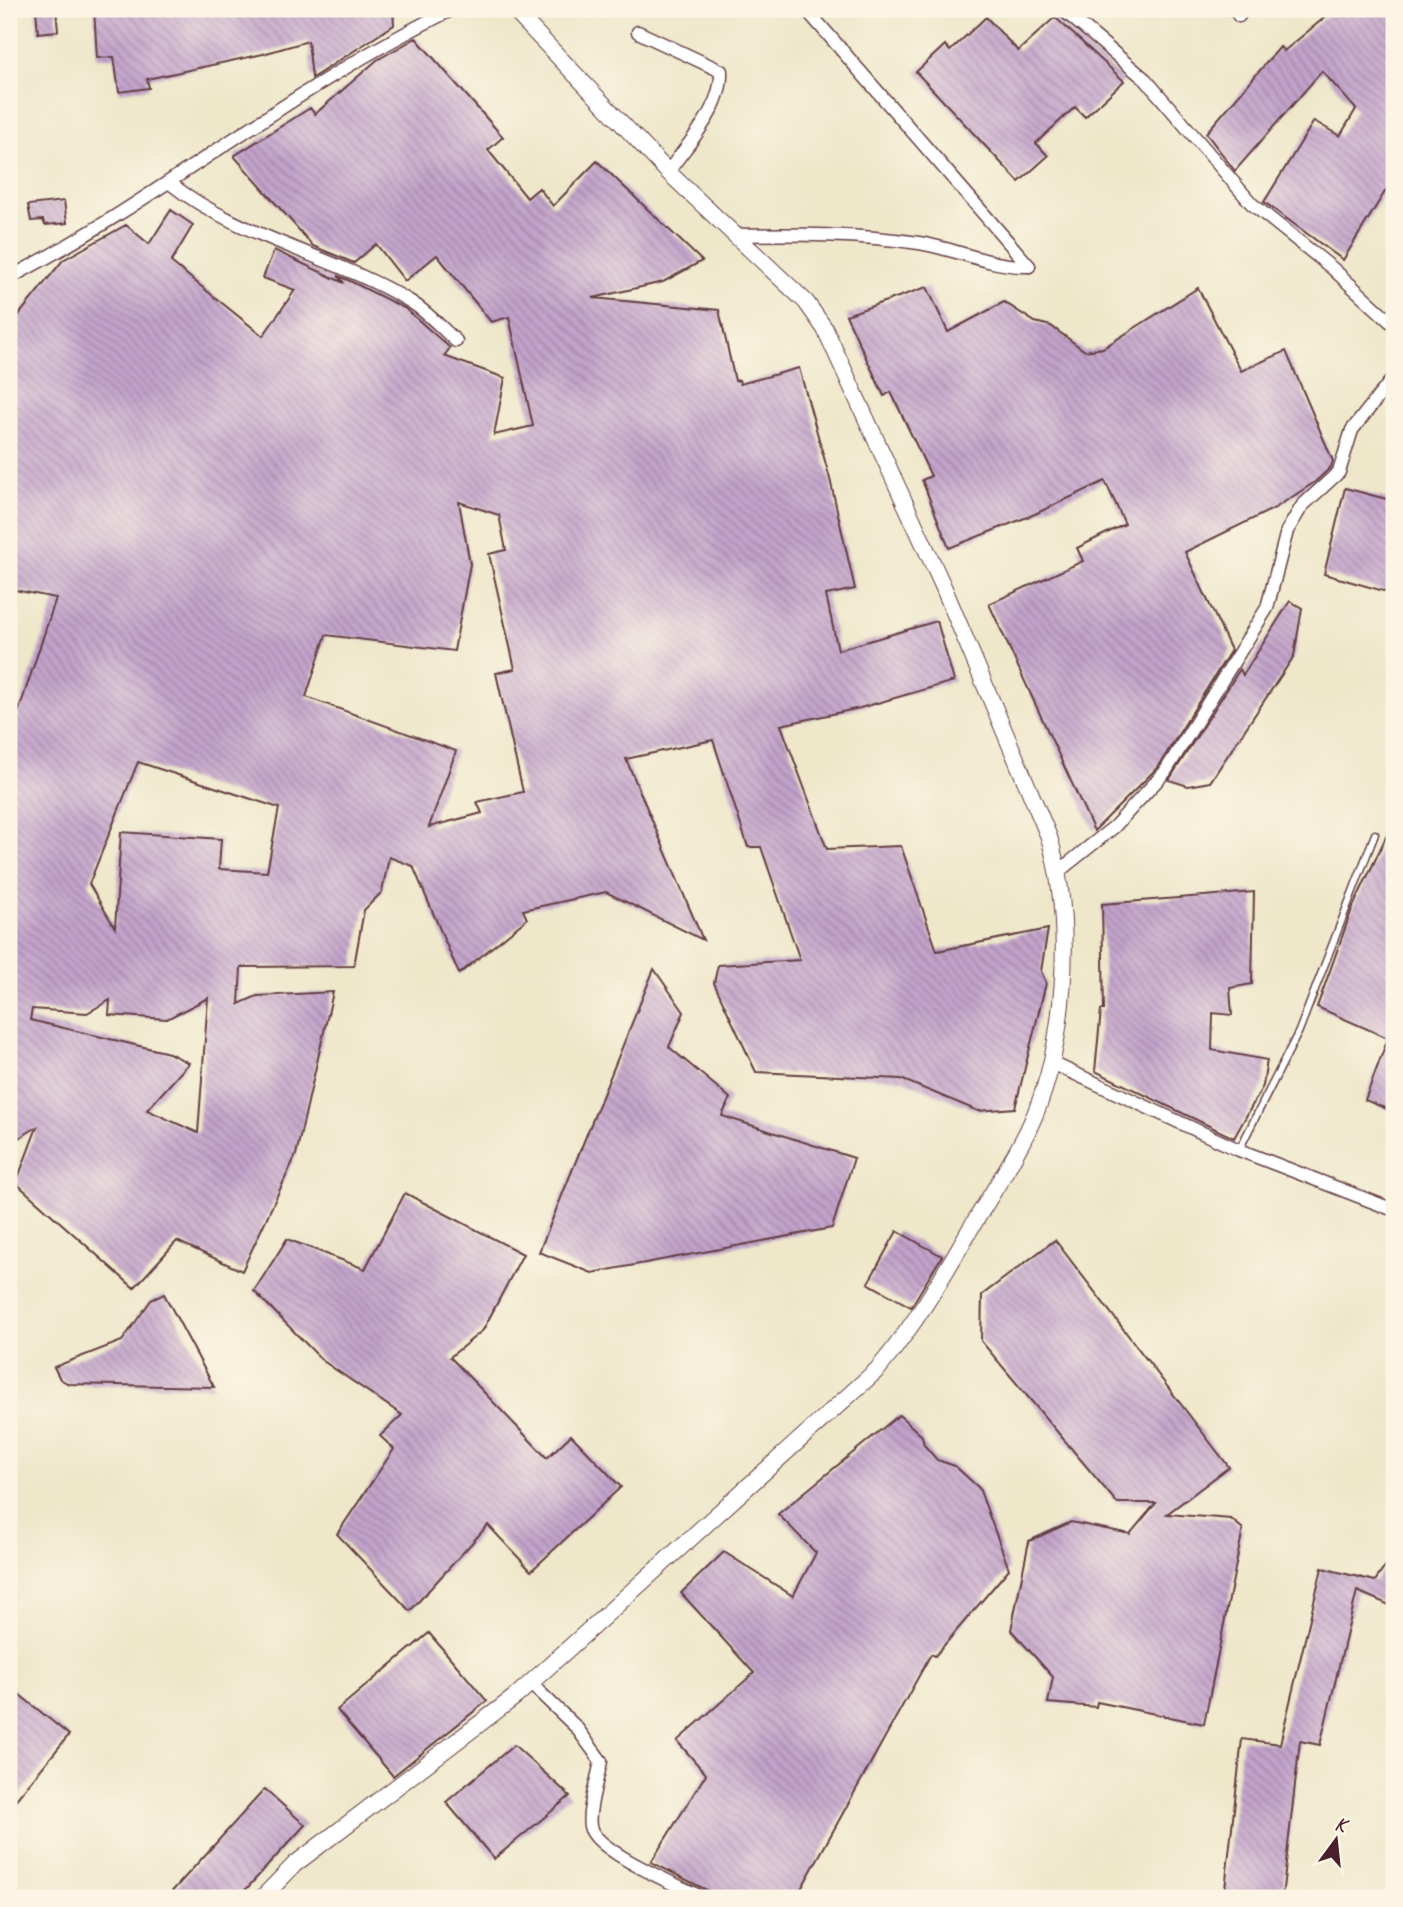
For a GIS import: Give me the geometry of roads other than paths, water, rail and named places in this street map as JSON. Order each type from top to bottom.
[{"type":"street","points":[[9,278],[170,183],[390,40],[453,9]]},
{"type":"street","points":[[262,1898],[295,1864],[530,1683],[878,1369],[907,1335],[1028,1131],[1052,1063],[1058,1026],[1063,913],[1059,871],[1049,837],[943,586],[825,329],[806,302],[668,172],[513,9]]},
{"type":"street","points":[[735,235],[823,234],[878,237],[929,245],[987,262],[1029,266],[806,9]]},
{"type":"street","points":[[1062,9],[1146,80],[1252,204],[1332,268],[1394,325]]},
{"type":"street","points":[[638,32],[721,71],[722,88],[712,108],[668,172]]},
{"type":"street","points":[[170,183],[197,205],[353,272],[413,303],[456,341]]},
{"type":"street","points":[[1059,871],[1114,827],[1165,772],[1267,608],[1287,531],[1302,506],[1339,472],[1352,430],[1394,377]]},
{"type":"street","points":[[1052,1063],[1239,1150],[1394,1210]]},
{"type":"street","points":[[530,1683],[576,1727],[601,1761],[590,1826],[596,1839],[631,1861],[703,1898]]},
{"type":"lane","points":[[1239,1150],[1299,1031],[1375,834]]}]
